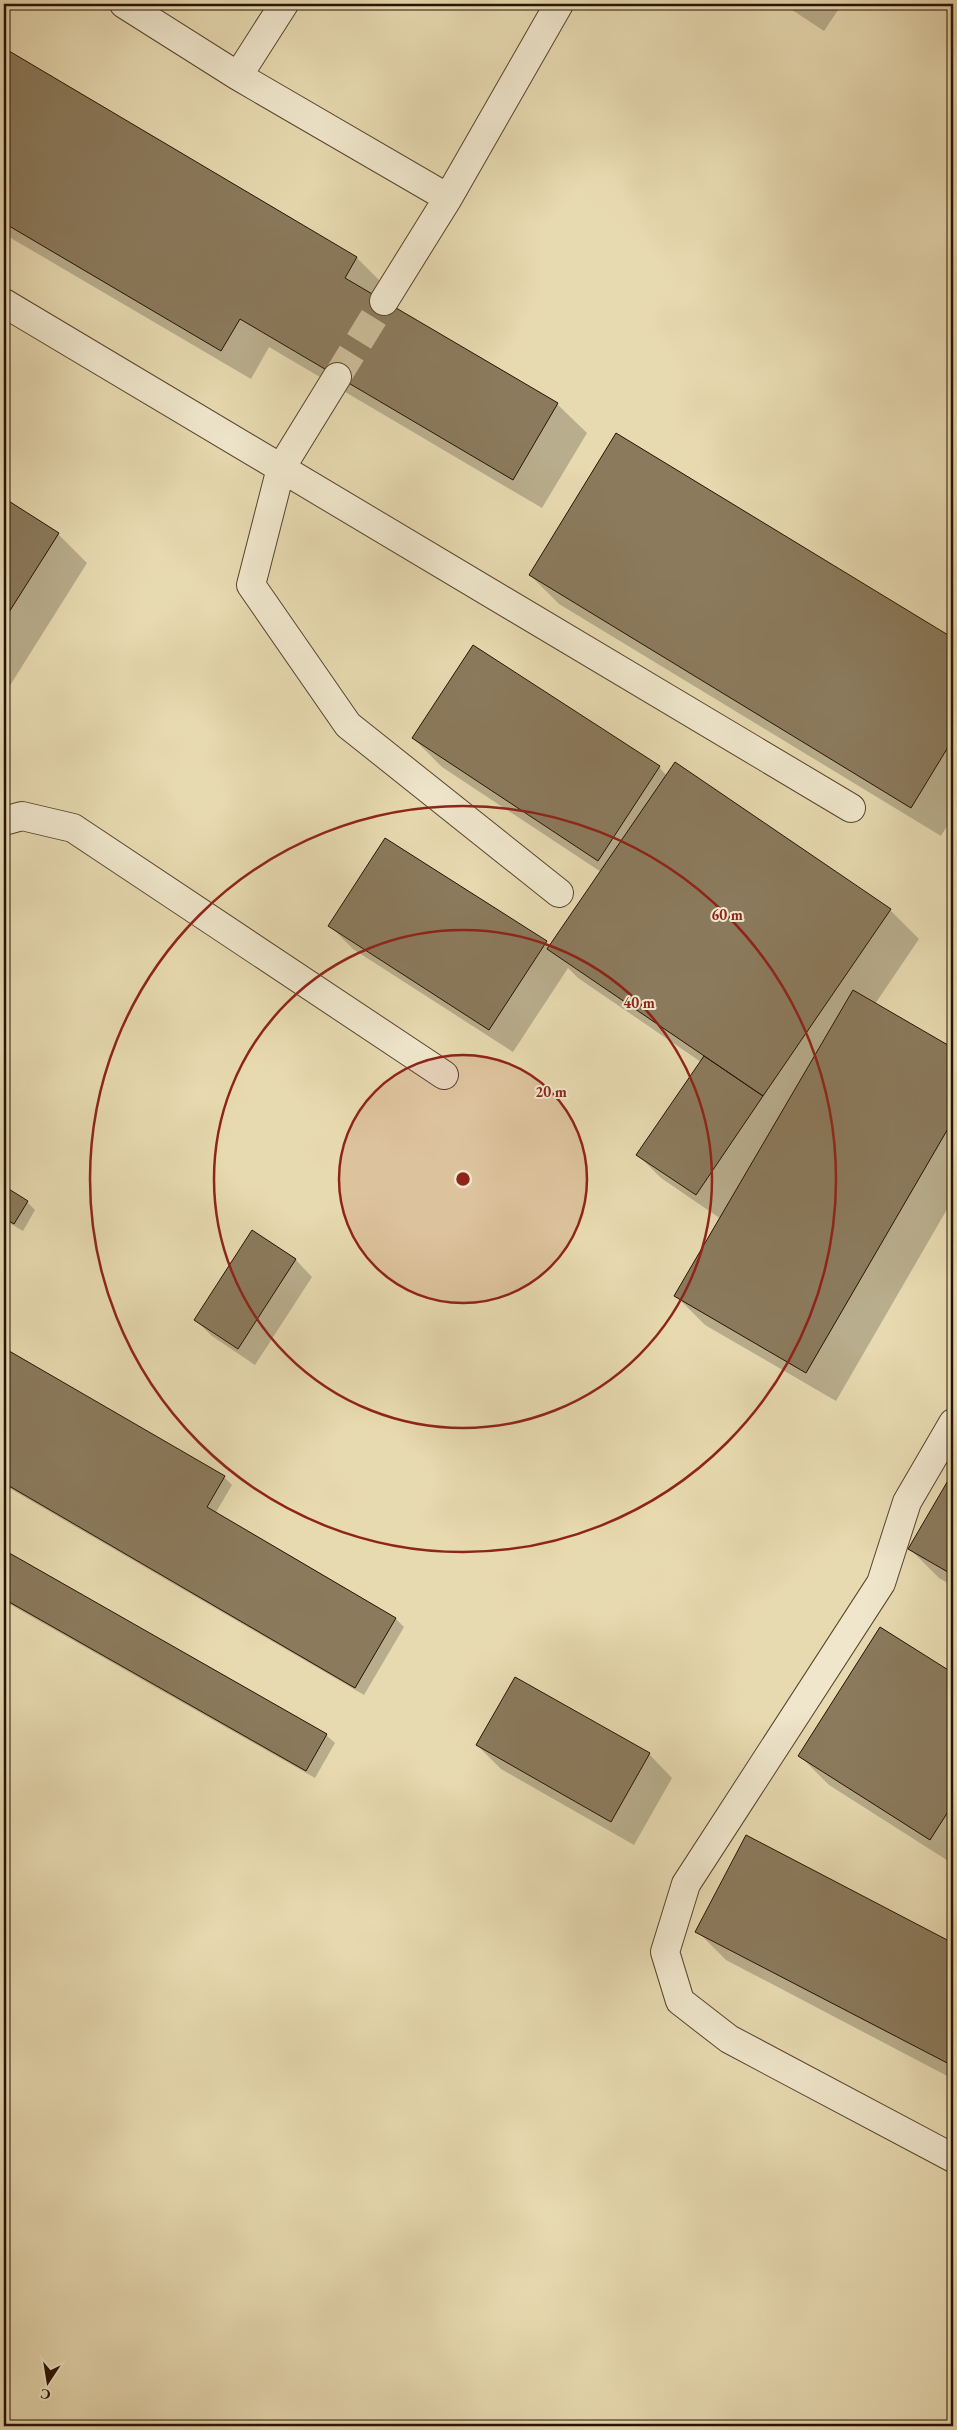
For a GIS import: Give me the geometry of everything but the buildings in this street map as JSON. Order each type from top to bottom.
[{"type":"street","points":[[124,4],[238,76],[448,198]]},
{"type":"street","points":[[238,76],[284,4]]},
{"type":"street","points":[[384,301],[448,198],[559,4]]},
{"type":"street","points":[[4,303],[851,808]]},
{"type":"street","points":[[337,377],[281,468],[251,584],[348,725],[559,893]]},
{"type":"street","points":[[4,821],[22,816],[73,828],[444,1075]]},
{"type":"street","points":[[953,1423],[907,1502],[881,1583],[686,1884],[665,1952],[680,2000],[729,2039],[953,2158]]},
{"type":"tunnel","points":[[337,377],[384,301]]}]
